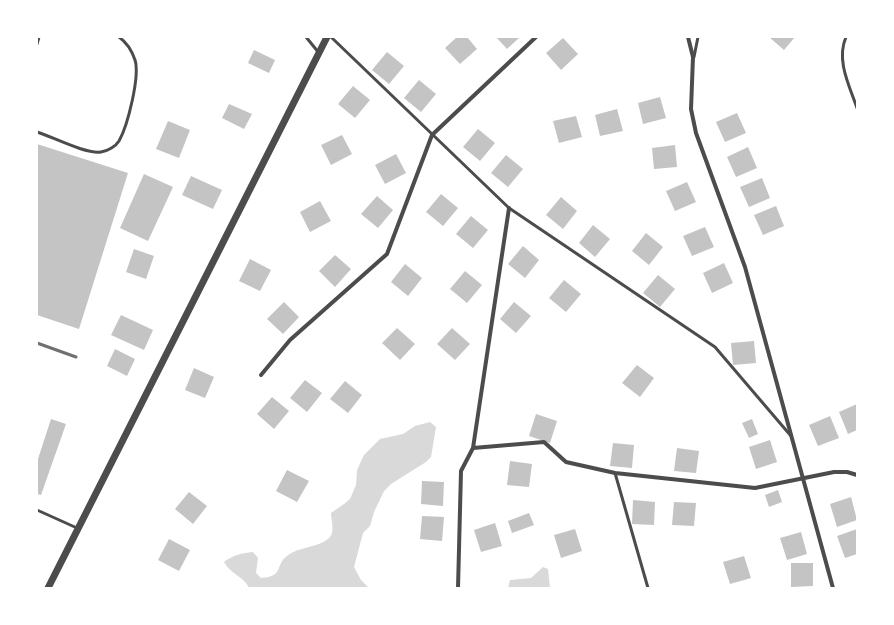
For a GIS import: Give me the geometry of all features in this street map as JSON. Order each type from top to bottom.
[{"type":"street","points":[[48,588],[77,528],[327,37]]},
{"type":"street","points":[[261,375],[290,340],[387,254],[432,134],[536,37]]},
{"type":"street","points":[[688,37],[693,57],[691,109],[696,133],[745,267],[833,588]]},
{"type":"street","points":[[458,588],[460,471],[473,448],[508,208]]},
{"type":"street","points":[[473,448],[544,442],[566,462],[615,473],[755,488],[834,472],[848,472],[857,475]]},
{"type":"lane","points":[[37,44],[38,37]]},
{"type":"lane","points":[[37,132],[91,151],[101,152],[112,148],[119,142],[134,91],[136,70],[131,52],[119,37]]},
{"type":"lane","points":[[306,37],[319,53]]},
{"type":"lane","points":[[331,37],[508,208],[715,347],[793,438]]},
{"type":"lane","points":[[693,57],[698,37]]},
{"type":"lane","points":[[846,37],[842,53],[843,66],[857,108]]},
{"type":"lane","points":[[615,473],[648,588]]},
{"type":"lane","points":[[37,510],[77,528]]},
{"type":"shaded area","points":[[430,422],[436,427],[431,457],[426,462],[391,484],[384,491],[374,512],[370,526],[363,533],[354,567],[361,580],[369,588],[249,588],[247,584],[230,570],[224,562],[234,556],[253,552],[258,558],[256,573],[261,578],[268,577],[276,573],[281,563],[287,556],[297,550],[326,541],[332,532],[331,513],[350,499],[356,485],[357,470],[364,455],[380,439],[403,434],[415,426]]},
{"type":"shaded area","points":[[543,567],[548,569],[550,588],[508,588],[510,580],[531,578]]},
{"type":"building","points":[[457,37],[467,37],[477,49],[460,64],[445,48]]},
{"type":"building","points":[[496,37],[520,37],[507,49]]},
{"type":"building","points":[[769,37],[795,37],[784,50]]},
{"type":"building","points":[[563,38],[578,54],[561,70],[546,53]]},
{"type":"building","points":[[254,50],[275,60],[269,73],[248,63]]},
{"type":"building","points":[[387,52],[404,66],[389,84],[372,70]]},
{"type":"building","points":[[419,80],[436,94],[421,112],[404,98]]},
{"type":"building","points":[[353,86],[370,100],[355,118],[338,104]]},
{"type":"building","points":[[660,97],[666,118],[643,124],[638,103]]},
{"type":"building","points":[[229,104],[252,114],[244,129],[222,118]]},
{"type":"building","points":[[617,109],[623,131],[600,136],[595,115]]},
{"type":"building","points":[[737,113],[746,133],[725,142],[716,122]]},
{"type":"building","points":[[576,116],[582,137],[559,143],[553,121]]},
{"type":"building","points":[[168,121],[190,130],[179,158],[156,149]]},
{"type":"building","points":[[478,129],[495,143],[480,161],[463,147]]},
{"type":"building","points":[[342,135],[352,154],[331,165],[321,145]]},
{"type":"building","points":[[37,144],[128,173],[79,329],[37,315]]},
{"type":"building","points":[[675,145],[677,167],[654,169],[652,148]]},
{"type":"building","points":[[748,147],[757,168],[736,177],[727,157]]},
{"type":"building","points":[[396,154],[406,173],[385,184],[375,165]]},
{"type":"building","points":[[506,155],[523,169],[508,187],[491,173]]},
{"type":"building","points":[[144,174],[173,187],[148,241],[120,228]]},
{"type":"building","points":[[191,176],[222,190],[213,209],[182,195]]},
{"type":"building","points":[[762,178],[770,198],[749,207],[740,187]]},
{"type":"building","points":[[687,182],[696,202],[675,211],[666,191]]},
{"type":"building","points":[[441,194],[458,208],[443,226],[426,212]]},
{"type":"building","points":[[377,196],[393,210],[378,228],[361,214]]},
{"type":"building","points":[[561,197],[577,211],[563,229],[546,215]]},
{"type":"building","points":[[320,201],[331,221],[310,232],[300,212]]},
{"type":"building","points":[[776,206],[784,226],[763,235],[754,215]]},
{"type":"building","points":[[471,216],[488,230],[473,248],[456,234]]},
{"type":"building","points":[[593,225],[610,239],[595,257],[579,243]]},
{"type":"building","points":[[705,227],[714,247],[692,256],[683,236]]},
{"type":"building","points":[[646,233],[663,247],[649,265],[632,251]]},
{"type":"building","points":[[523,246],[539,260],[525,278],[508,264]]},
{"type":"building","points":[[134,249],[154,256],[146,279],[126,272]]},
{"type":"building","points":[[335,255],[351,269],[335,287],[319,271]]},
{"type":"building","points":[[250,259],[271,270],[260,291],[239,281]]},
{"type":"building","points":[[724,263],[733,283],[712,293],[703,273]]},
{"type":"building","points":[[405,264],[422,278],[408,296],[391,282]]},
{"type":"building","points":[[465,271],[482,285],[467,303],[450,289]]},
{"type":"building","points":[[658,275],[675,289],[660,307],[643,293]]},
{"type":"building","points":[[564,280],[581,294],[566,312],[549,298]]},
{"type":"building","points":[[284,302],[299,317],[283,334],[267,319]]},
{"type":"building","points":[[514,302],[531,316],[516,333],[500,319]]},
{"type":"building","points":[[121,315],[153,330],[144,350],[111,335]]},
{"type":"building","points":[[397,328],[415,344],[400,360],[382,343]]},
{"type":"building","points":[[452,328],[470,344],[455,360],[437,344]]},
{"type":"building","points":[[754,341],[756,363],[733,365],[731,343]]},
{"type":"building","points":[[115,349],[135,359],[127,376],[107,366]]},
{"type":"building","points":[[637,365],[654,378],[640,397],[622,383]]},
{"type":"building","points":[[194,368],[214,377],[205,398],[185,390]]},
{"type":"building","points":[[305,380],[322,393],[307,412],[290,398]]},
{"type":"building","points":[[345,381],[362,395],[348,413],[330,399]]},
{"type":"building","points":[[272,397],[289,411],[274,429],[257,414]]},
{"type":"building","points":[[857,404],[857,430],[848,434],[839,412]]},
{"type":"building","points":[[536,414],[557,421],[550,443],[529,436]]},
{"type":"building","points":[[830,416],[839,438],[818,446],[809,425]]},
{"type":"building","points":[[51,419],[66,424],[41,495],[37,494],[37,462]]},
{"type":"building","points":[[752,419],[758,434],[749,438],[742,423]]},
{"type":"building","points":[[770,440],[777,462],[756,469],[749,447]]},
{"type":"building","points":[[613,443],[634,445],[632,468],[610,466]]},
{"type":"building","points":[[677,448],[699,451],[696,473],[674,471]]},
{"type":"building","points":[[510,461],[532,464],[529,487],[507,485]]},
{"type":"building","points":[[287,470],[309,481],[297,502],[276,491]]},
{"type":"building","points":[[422,481],[444,482],[443,506],[421,504]]},
{"type":"building","points":[[778,490],[782,502],[769,507],[765,495]]},
{"type":"building","points":[[189,492],[207,506],[193,524],[175,509]]},
{"type":"building","points":[[851,497],[857,520],[837,527],[830,504]]},
{"type":"building","points":[[633,500],[655,502],[654,525],[632,524]]},
{"type":"building","points":[[674,502],[696,503],[694,526],[672,525]]},
{"type":"building","points":[[529,513],[534,525],[512,533],[508,521]]},
{"type":"building","points":[[422,516],[444,517],[442,541],[420,539]]},
{"type":"building","points":[[495,523],[502,546],[481,552],[474,530]]},
{"type":"building","points":[[575,529],[582,551],[561,558],[554,535]]},
{"type":"building","points":[[857,529],[857,554],[845,558],[837,536]]},
{"type":"building","points":[[801,532],[807,554],[787,560],[780,538]]},
{"type":"building","points":[[169,539],[190,550],[179,571],[158,560]]},
{"type":"building","points":[[744,556],[751,578],[730,584],[723,562]]},
{"type":"building","points":[[791,563],[813,563],[813,586],[791,587]]},
{"type":"railway","points":[[37,343],[76,357]]}]
